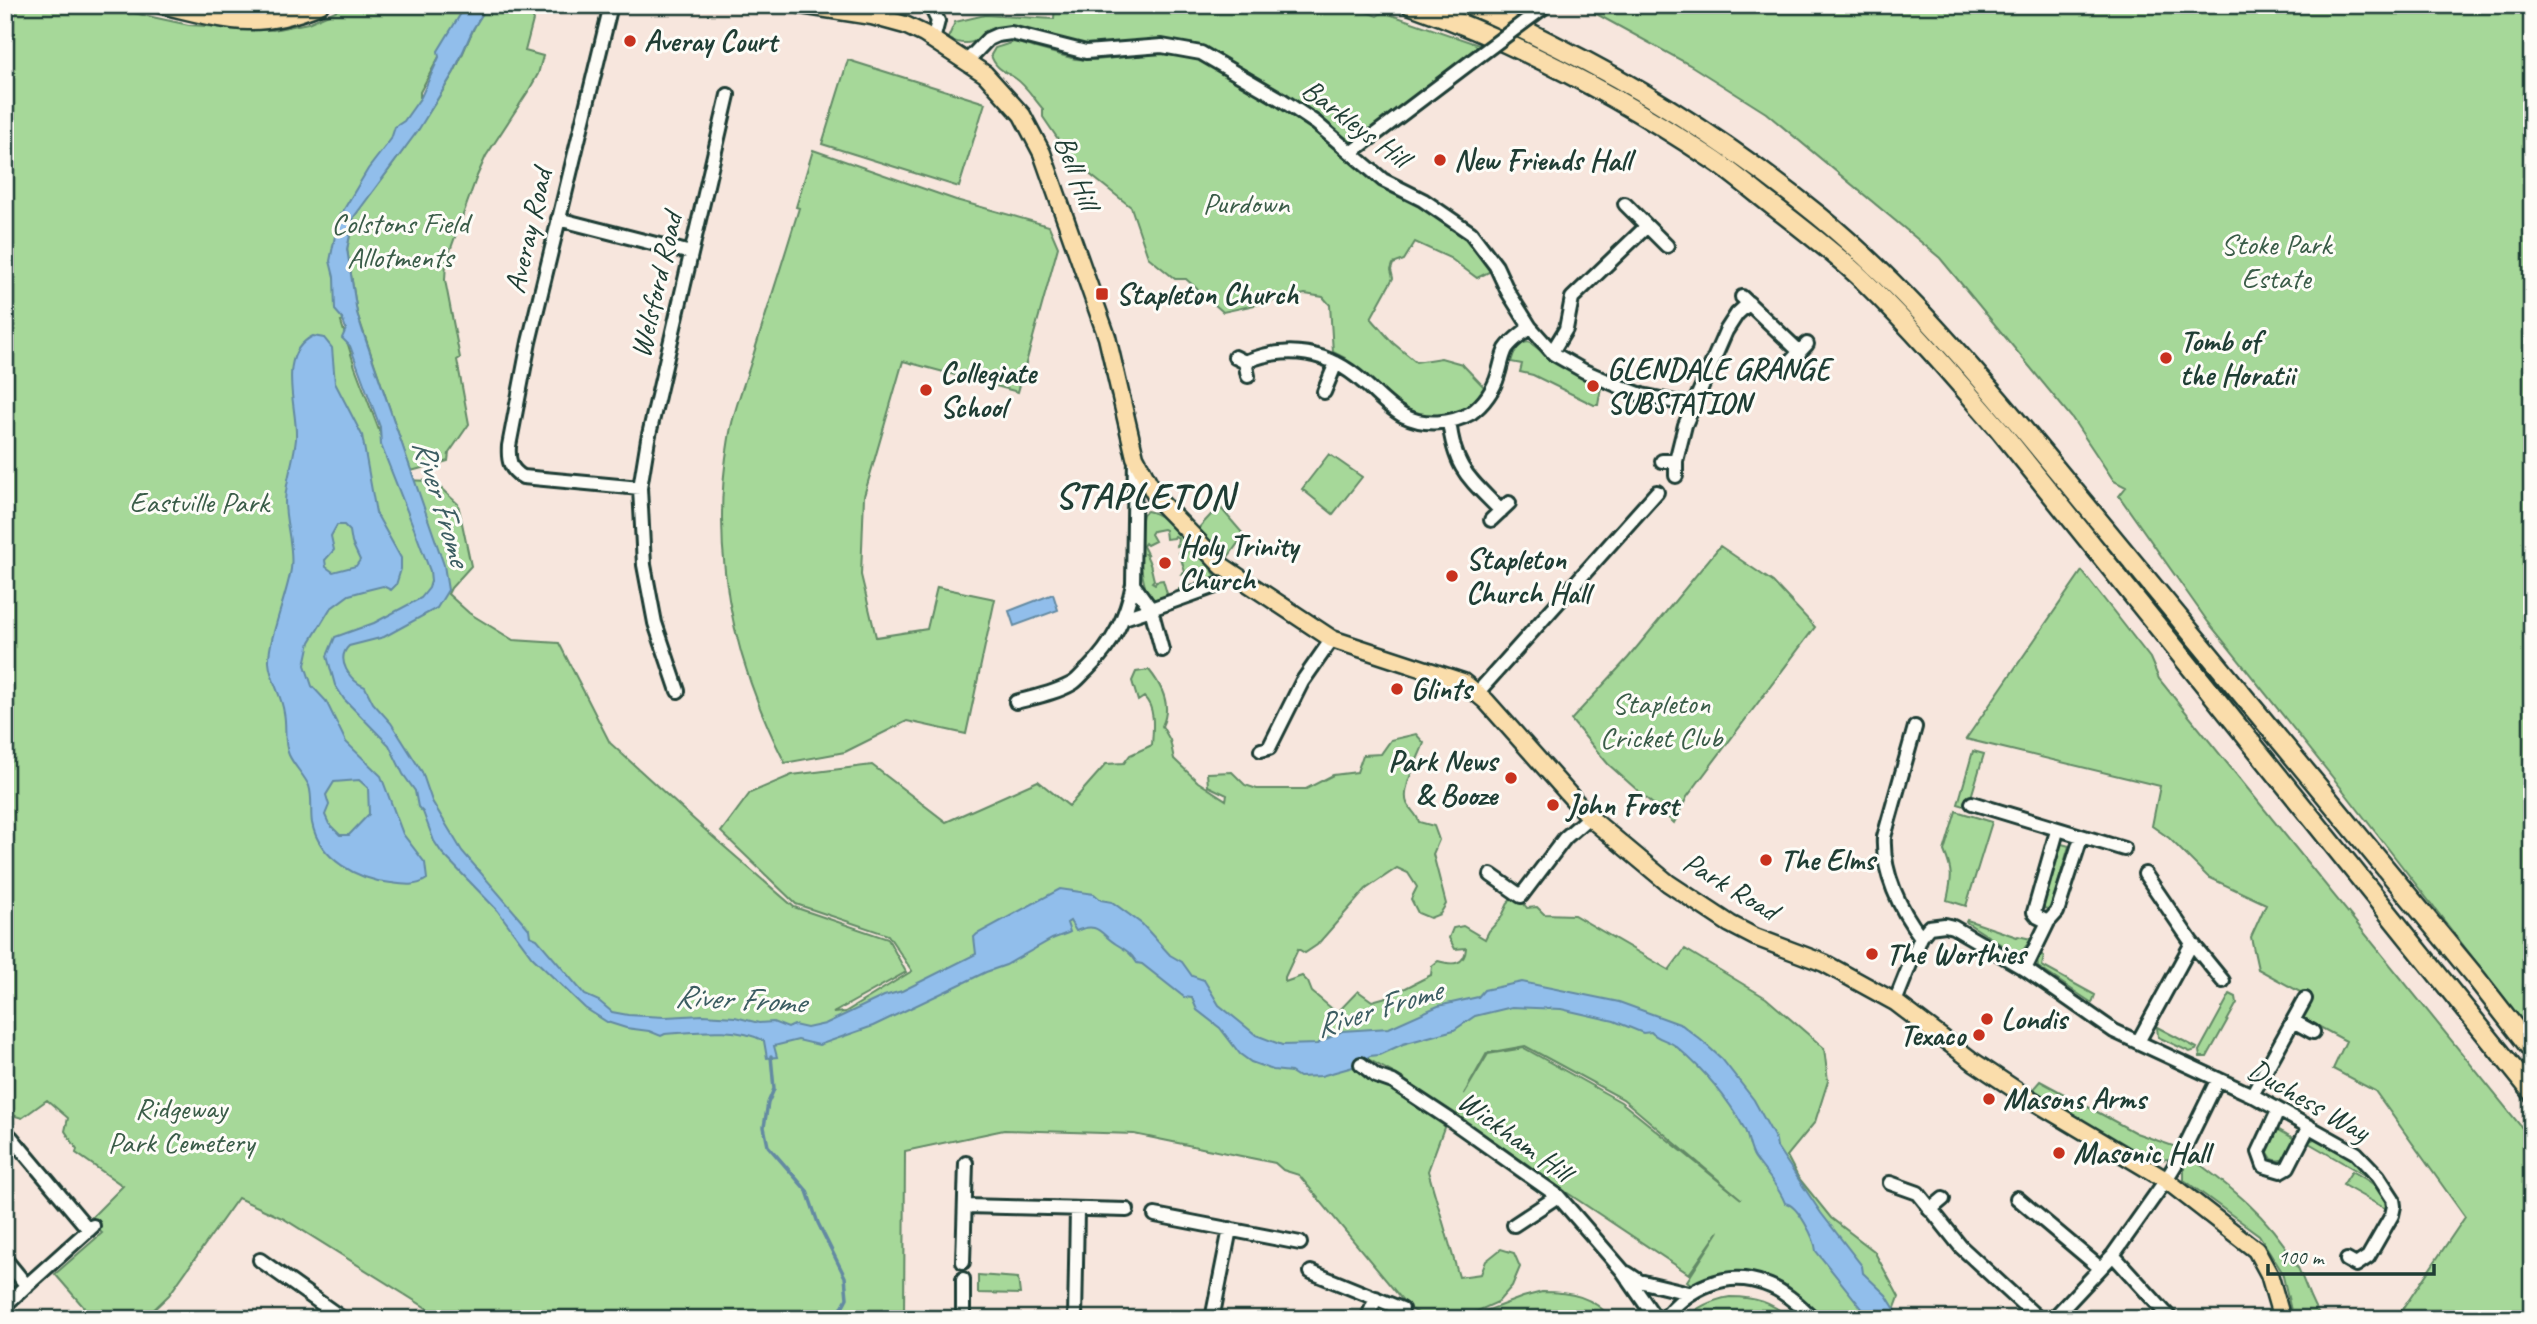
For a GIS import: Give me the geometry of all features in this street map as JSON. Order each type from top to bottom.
[{"type":"highway","points":[[1411,5],[1472,28],[1575,78],[1637,112],[1711,158],[1808,232],[1862,279],[1942,363],[1999,429],[2532,1092]]},
{"type":"highway","points":[[1469,5],[1584,60],[1724,145],[1819,216],[1875,267],[1957,351],[2014,418],[2532,1050]]},
{"type":"main road","points":[[162,5],[250,23],[285,18],[320,5]]},
{"type":"main road","name":"Bell Hill","points":[[801,5],[872,16],[905,26],[933,40],[985,74],[1022,115],[1042,153],[1107,337],[1135,457],[1153,492]]},
{"type":"main road","name":"Park Road","points":[[1153,492],[1174,519],[1228,571],[1332,639],[1452,678],[1478,692],[1589,817],[1657,875],[1719,917],[1755,937],[1824,963],[1895,1002],[1974,1062],[2022,1094],[2166,1181],[2256,1250],[2269,1274],[2283,1319]]},
{"type":"street","name":"Averay Road","points":[[611,5],[529,342],[509,446],[509,460],[514,470],[523,477],[640,488]]},
{"type":"street","points":[[1352,152],[1545,6]]},
{"type":"street","points":[[929,9],[938,21],[933,40]]},
{"type":"street","name":"Barkleys Hill","points":[[967,61],[988,39],[1011,33],[1086,52],[1162,46],[1191,50],[1216,61],[1282,100],[1352,152],[1383,180],[1423,200],[1471,233],[1496,266],[1508,292],[1530,327],[1552,352],[1584,371],[1621,387],[1694,406]]},
{"type":"street","name":"Welsford Road","points":[[678,691],[655,623],[648,591],[640,488],[648,439],[728,95]]},
{"type":"street","points":[[1625,204],[1667,246]]},
{"type":"street","points":[[558,219],[691,253]]},
{"type":"street","points":[[1552,352],[1565,332],[1572,298],[1647,226]]},
{"type":"street","points":[[1676,476],[1682,432],[1726,331],[1745,300],[1800,352]]},
{"type":"street","points":[[1248,376],[1240,359],[1272,352],[1293,351],[1322,356],[1360,379],[1404,416],[1422,422],[1449,421],[1468,414],[1484,401],[1496,382],[1507,349],[1530,327]]},
{"type":"street","points":[[1324,392],[1336,363]]},
{"type":"street","points":[[1449,421],[1454,452],[1461,467],[1505,507],[1491,520]]},
{"type":"street","points":[[1016,702],[1074,683],[1108,648],[1124,618],[1133,584],[1135,457]]},
{"type":"street","points":[[1662,461],[1676,461]]},
{"type":"street","points":[[1133,509],[1141,498],[1153,492]]},
{"type":"street","points":[[1478,692],[1657,492]]},
{"type":"street","points":[[1133,584],[1151,609],[1162,650]]},
{"type":"street","points":[[1124,618],[1222,584]]},
{"type":"street","points":[[1261,750],[1269,748],[1302,682],[1332,639]]},
{"type":"street","points":[[1895,1002],[1921,937],[1900,907],[1884,852],[1884,838],[1915,727]]},
{"type":"street","points":[[1911,744],[1924,748]]},
{"type":"street","points":[[1994,809],[1997,796]]},
{"type":"street","points":[[1972,803],[2057,831],[2124,849]]},
{"type":"street","points":[[1491,875],[1521,896],[1565,838],[1589,817]]},
{"type":"street","points":[[2048,922],[2038,918],[2034,912],[2057,831]]},
{"type":"street","points":[[2110,844],[2114,831]]},
{"type":"street","points":[[2025,969],[2048,922],[2057,912],[2081,838]]},
{"type":"street","points":[[2145,874],[2192,943],[2223,981]]},
{"type":"street","name":"Duchess Way","points":[[1921,937],[1929,927],[1945,925],[2025,969],[2114,1031],[2252,1095],[2356,1153],[2378,1176],[2393,1199],[2392,1215],[2368,1256],[2356,1265],[2347,1260]]},
{"type":"street","points":[[2138,1042],[2192,943]]},
{"type":"street","points":[[2252,1095],[2305,999]]},
{"type":"street","points":[[2293,1021],[2313,1032]]},
{"type":"street","name":"Wickham Hill","points":[[1361,1064],[1432,1108],[1558,1196],[1622,1270],[1656,1319]]},
{"type":"street","name":"Duchess Way","points":[[2053,1319],[2113,1255],[2166,1181],[2218,1079]]},
{"type":"street","points":[[2278,1111],[2259,1152],[2264,1166],[2281,1171],[2288,1167],[2309,1126]]},
{"type":"street","points":[[5,1305],[91,1228],[11,1137]]},
{"type":"street","points":[[964,1262],[966,1163]]},
{"type":"street","points":[[1890,1183],[1918,1193],[1979,1266],[2039,1319]]},
{"type":"street","points":[[1514,1225],[1558,1196]]},
{"type":"street","points":[[2017,1198],[2100,1268]]},
{"type":"street","points":[[1930,1210],[1943,1199]]},
{"type":"street","points":[[965,1206],[1127,1210]]},
{"type":"street","points":[[1075,1319],[1077,1210]]},
{"type":"street","points":[[1155,1214],[1300,1243]]},
{"type":"street","points":[[1212,1319],[1230,1229]]},
{"type":"street","points":[[2113,1255],[2165,1316]]},
{"type":"street","points":[[5,1259],[27,1286]]},
{"type":"street","points":[[260,1260],[343,1319]]},
{"type":"street","name":"Wickham Hill","points":[[1622,1270],[1639,1281],[1689,1293]]},
{"type":"street","points":[[1311,1272],[1402,1309]]},
{"type":"street","points":[[963,1279],[963,1319]]},
{"type":"street","points":[[1664,1319],[1673,1306],[1689,1293],[1722,1280],[1751,1280],[1766,1284],[1789,1297],[1814,1319]]},
{"type":"street","points":[[1367,1319],[1376,1298]]},
{"type":"green space","name":"Eastville Park","points":[[5,5],[97,5],[189,25],[273,30],[308,23],[356,5],[467,5],[420,92],[420,99],[348,213],[346,321],[341,322],[355,367],[399,483],[403,480],[433,481],[458,504],[471,566],[448,594],[469,613],[513,640],[559,643],[610,743],[794,907],[888,939],[906,972],[833,1013],[845,1012],[912,971],[888,935],[796,904],[721,832],[750,793],[792,775],[872,765],[946,822],[1038,781],[1069,806],[1106,764],[1124,763],[1130,755],[1152,745],[1153,720],[1150,707],[1144,697],[1138,701],[1132,681],[1136,672],[1149,670],[1164,696],[1166,711],[1162,726],[1170,740],[1174,759],[1198,782],[1226,800],[1227,795],[1208,786],[1207,773],[1232,772],[1245,785],[1257,789],[1306,789],[1333,775],[1357,772],[1363,755],[1381,754],[1391,740],[1416,734],[1424,743],[1408,781],[1407,803],[1419,822],[1434,826],[1439,840],[1433,854],[1446,904],[1440,914],[1430,918],[1418,913],[1411,899],[1417,887],[1408,873],[1397,868],[1366,889],[1317,945],[1305,953],[1298,949],[1285,982],[1302,976],[1312,992],[1337,1013],[1358,991],[1372,1001],[1390,996],[1431,975],[1432,966],[1438,961],[1460,961],[1466,948],[1455,949],[1449,938],[1453,928],[1463,926],[1485,939],[1501,918],[1512,895],[1521,900],[1527,908],[1537,907],[1544,914],[1574,915],[1669,970],[1685,949],[1766,998],[1824,1048],[1828,1081],[1815,1122],[1787,1156],[1798,1177],[1831,1218],[1874,1251],[1899,1297],[1893,1313],[1878,1319],[1825,1319],[1793,1294],[1755,1276],[1728,1273],[1692,1285],[1687,1281],[1719,1231],[1689,1274],[1449,1114],[1428,1171],[1459,1277],[1481,1274],[1486,1261],[1501,1249],[1514,1253],[1520,1267],[1512,1286],[1498,1302],[1462,1318],[1427,1318],[1409,1308],[1299,1175],[1283,1170],[1275,1163],[1134,1134],[1004,1130],[905,1151],[904,1319],[444,1319],[284,1219],[238,1198],[169,1295],[144,1319],[94,1319],[55,1274],[102,1233],[88,1221],[123,1186],[76,1153],[77,1149],[65,1131],[68,1118],[47,1100],[22,1118],[5,1113]],"holes":[[[1525,1046],[1623,1099],[1741,1199],[1621,1102],[1524,1048],[1488,1054],[1464,1094],[1487,1053]],[[1366,1056],[1404,1079],[1396,1090],[1354,1064]]]},
{"type":"green space","name":"Colstons Field Allotments","points":[[488,5],[537,5],[525,51],[543,56],[538,74],[529,90],[486,156],[446,262],[445,280],[469,424],[449,453],[448,461],[411,471],[357,313],[347,249],[354,217],[433,106],[454,72],[473,29]]},
{"type":"green space","points":[[1055,5],[1348,5],[1377,16],[1383,12],[1479,45],[1357,141],[1348,142],[1209,52],[1169,40],[1084,47],[985,36],[967,43],[948,38],[955,22],[985,15],[1054,19]]},
{"type":"green space","name":"Stoke Park Estate","points":[[1580,5],[2532,5],[2532,1034],[2208,622],[2119,496],[2126,487],[2114,481],[2072,418],[1940,258],[1766,113],[1690,65]]},
{"type":"green space","name":"Purdown","points":[[1014,42],[1075,59],[1096,60],[1161,53],[1196,59],[1250,89],[1311,129],[1387,190],[1418,202],[1464,235],[1491,271],[1477,278],[1450,258],[1415,242],[1404,260],[1393,264],[1393,278],[1371,318],[1393,343],[1416,362],[1441,358],[1462,364],[1486,389],[1458,413],[1435,417],[1409,411],[1344,361],[1345,358],[1333,352],[1330,305],[1323,297],[1305,294],[1223,312],[1186,279],[1175,279],[1148,257],[1131,207],[1073,161],[1043,117],[1043,109],[1030,92],[995,64],[991,55],[995,48]]},
{"type":"green space","points":[[848,60],[985,103],[959,187],[822,144]]},
{"type":"green space","points":[[813,150],[956,200],[1049,226],[1058,247],[1018,392],[903,361],[864,496],[861,575],[876,637],[927,629],[937,587],[995,599],[966,734],[907,721],[845,752],[785,763],[751,685],[739,645],[724,564],[722,523],[724,481],[733,417],[799,208],[796,207]]},
{"type":"green space","points":[[1529,342],[1563,367],[1593,381],[1591,386],[1595,388],[1598,383],[1601,388],[1598,405],[1533,375],[1520,372],[1522,364],[1511,362],[1519,346]]},
{"type":"green space","points":[[1329,454],[1362,477],[1333,514],[1302,489]]},
{"type":"green space","points":[[1219,506],[1244,535],[1225,561],[1195,532]]},
{"type":"green space","points":[[1147,511],[1166,520],[1186,538],[1216,576],[1215,581],[1180,594],[1179,589],[1195,585],[1198,580],[1192,571],[1181,575],[1185,572],[1179,552],[1187,552],[1185,543],[1177,546],[1178,538],[1175,536],[1166,539],[1165,530],[1153,531],[1151,534],[1155,541],[1143,546],[1151,566],[1154,580],[1152,582],[1155,584],[1156,581],[1163,580],[1168,597],[1154,606],[1142,574],[1140,549],[1141,524],[1143,514]]},
{"type":"green space","name":"Stapleton Cricket Club","points":[[1720,546],[1773,582],[1815,627],[1687,797],[1674,823],[1608,764],[1571,720],[1628,658]]},
{"type":"green space","points":[[2082,571],[2150,658],[2159,679],[2532,1140],[2532,1319],[2396,1319],[2465,1217],[2375,1091],[2333,1069],[2346,1041],[2303,1018],[2311,998],[2258,969],[2251,937],[2266,904],[2208,877],[2169,838],[2152,826],[2160,786],[1966,739]]},
{"type":"green space","points":[[1973,751],[1984,754],[1968,807],[1958,804]]},
{"type":"green space","points":[[1956,811],[1992,822],[1966,906],[1947,900],[1951,875],[1944,851]]},
{"type":"green space","points":[[2058,843],[2069,846],[2052,904],[2049,909],[2041,908]]},
{"type":"green space","points":[[1967,920],[2031,939],[2021,953],[2014,953],[1966,922]]},
{"type":"green space","points":[[2040,954],[2044,956],[2042,966],[2095,995],[2092,1003],[2038,967],[2037,959]]},
{"type":"green space","points":[[2230,994],[2236,997],[2237,1003],[2207,1057],[2200,1057],[2199,1051]]},
{"type":"green space","points":[[2157,1027],[2197,1048],[2196,1050],[2190,1052],[2158,1037]]},
{"type":"green space","points":[[2040,1081],[2136,1133],[2176,1147],[2170,1159],[2151,1160],[2085,1124],[2033,1089]]},
{"type":"green space","points":[[2277,1129],[2297,1140],[2288,1156],[2281,1160],[2272,1159],[2267,1151]]},
{"type":"green space","points":[[2319,1137],[2351,1153],[2378,1183],[2307,1142]]},
{"type":"green space","points":[[2190,1157],[2234,1191],[2272,1229],[2294,1260],[2322,1319],[2293,1319],[2282,1272],[2259,1235],[2184,1180],[2184,1166]]},
{"type":"green space","points":[[2352,1171],[2380,1190],[2386,1209],[2343,1185]]},
{"type":"green space","points":[[978,1275],[1018,1278],[1020,1294],[978,1293]]},
{"type":"green space","points":[[1542,1292],[1562,1293],[1589,1300],[1612,1319],[1465,1319],[1523,1297]]},
{"type":"green space","points":[[1730,1297],[1763,1302],[1777,1308],[1790,1319],[1685,1319],[1706,1304]]},
{"type":"water","points":[[466,5],[488,5],[473,29],[454,72],[419,129],[354,217],[347,249],[357,313],[444,565],[448,590],[437,608],[384,637],[349,646],[343,657],[350,675],[365,687],[373,703],[391,723],[422,772],[432,801],[462,851],[529,929],[530,936],[537,939],[585,995],[599,1001],[612,1012],[628,1015],[735,1017],[759,1023],[773,1022],[788,1028],[794,1025],[807,1028],[825,1024],[884,996],[902,991],[976,954],[974,937],[977,934],[1060,889],[1094,894],[1101,900],[1112,902],[1142,924],[1170,955],[1182,962],[1192,976],[1204,980],[1219,1005],[1256,1035],[1282,1045],[1317,1044],[1342,1031],[1389,1028],[1438,1006],[1478,997],[1484,990],[1522,982],[1619,1002],[1682,1025],[1722,1059],[1754,1100],[1776,1140],[1777,1147],[1821,1213],[1862,1266],[1863,1273],[1886,1295],[1901,1319],[1873,1319],[1868,1316],[1816,1251],[1800,1216],[1785,1203],[1776,1185],[1755,1158],[1746,1132],[1723,1095],[1697,1066],[1675,1045],[1651,1032],[1643,1033],[1614,1021],[1561,1009],[1512,1007],[1475,1016],[1454,1030],[1370,1056],[1353,1067],[1321,1076],[1299,1077],[1291,1072],[1273,1070],[1251,1062],[1240,1054],[1220,1028],[1197,1010],[1192,998],[1184,997],[1142,964],[1137,963],[1128,952],[1099,930],[1090,927],[1076,931],[1070,921],[1067,923],[1070,932],[1006,965],[873,1026],[819,1045],[798,1040],[774,1046],[777,1057],[767,1058],[764,1041],[742,1033],[703,1031],[661,1036],[607,1022],[585,1008],[532,957],[497,910],[442,853],[434,841],[423,812],[418,807],[415,791],[389,745],[344,699],[335,685],[327,656],[335,637],[374,623],[421,598],[431,581],[430,571],[381,445],[380,427],[350,346],[342,338],[346,329],[335,310],[334,277],[330,261],[335,236],[334,226],[368,169],[391,139],[395,127],[404,121],[421,97],[439,57],[438,51]]},
{"type":"water","points":[[313,336],[324,338],[332,348],[335,383],[362,435],[376,513],[401,558],[396,585],[391,590],[383,586],[349,595],[330,609],[310,642],[305,665],[312,686],[326,701],[346,742],[381,776],[403,834],[425,863],[427,879],[414,884],[378,881],[353,872],[331,857],[323,847],[312,823],[309,786],[287,750],[283,706],[271,675],[271,642],[291,569],[285,501],[296,439],[291,369],[301,345]],"holes":[[[337,525],[344,525],[350,531],[360,560],[356,566],[333,572],[326,567],[325,560],[334,550],[331,536]],[[359,780],[368,788],[369,814],[349,835],[340,835],[329,824],[325,815],[329,805],[326,795],[334,782]]]},
{"type":"water","points":[[1053,594],[1058,610],[1014,626],[1009,611]]},
{"type":"waterway","points":[[771,1056],[774,1089],[768,1103],[764,1127],[768,1146],[807,1191],[818,1223],[845,1277],[847,1298],[836,1319]]},
{"type":"place","name":"Averay Court","points":[[630,41]]},
{"type":"place","name":"New Friends Hall","points":[[1440,160]]},
{"type":"place","name":"Stapleton Church","points":[[1102,294]]},
{"type":"place","name":"Tomb of the Horatii","points":[[2166,358]]},
{"type":"place","name":"GLENDALE GRANGE SUBSTATION","points":[[1593,386]]},
{"type":"place","name":"Collegiate School","points":[[926,390]]},
{"type":"place","name":"Holy Trinity Church","points":[[1165,563]]},
{"type":"place","name":"Stapleton Church Hall","points":[[1452,576]]},
{"type":"place","name":"Glints","points":[[1397,689]]},
{"type":"place","name":"Park News & Booze","points":[[1511,778]]},
{"type":"place","name":"John Frost","points":[[1553,805]]},
{"type":"place","name":"The Elms","points":[[1766,860]]},
{"type":"place","name":"The Worthies","points":[[1872,954]]},
{"type":"place","name":"Londis","points":[[1987,1019]]},
{"type":"place","name":"Texaco","points":[[1979,1035]]},
{"type":"place","name":"Masons Arms","points":[[1989,1099]]},
{"type":"place","name":"Masonic Hall","points":[[2059,1153]]},
{"type":"district","name":"STAPLETON","points":[[1145,495]]},
{"type":"water label","name":"River Frome","points":[[442,502]]},
{"type":"water label","name":"River Frome","points":[[740,999]]},
{"type":"water label","name":"River Frome","points":[[1378,1008]]},
{"type":"park label","name":"Ridgeway Park Cemetery","points":[[181,1125]]}]
